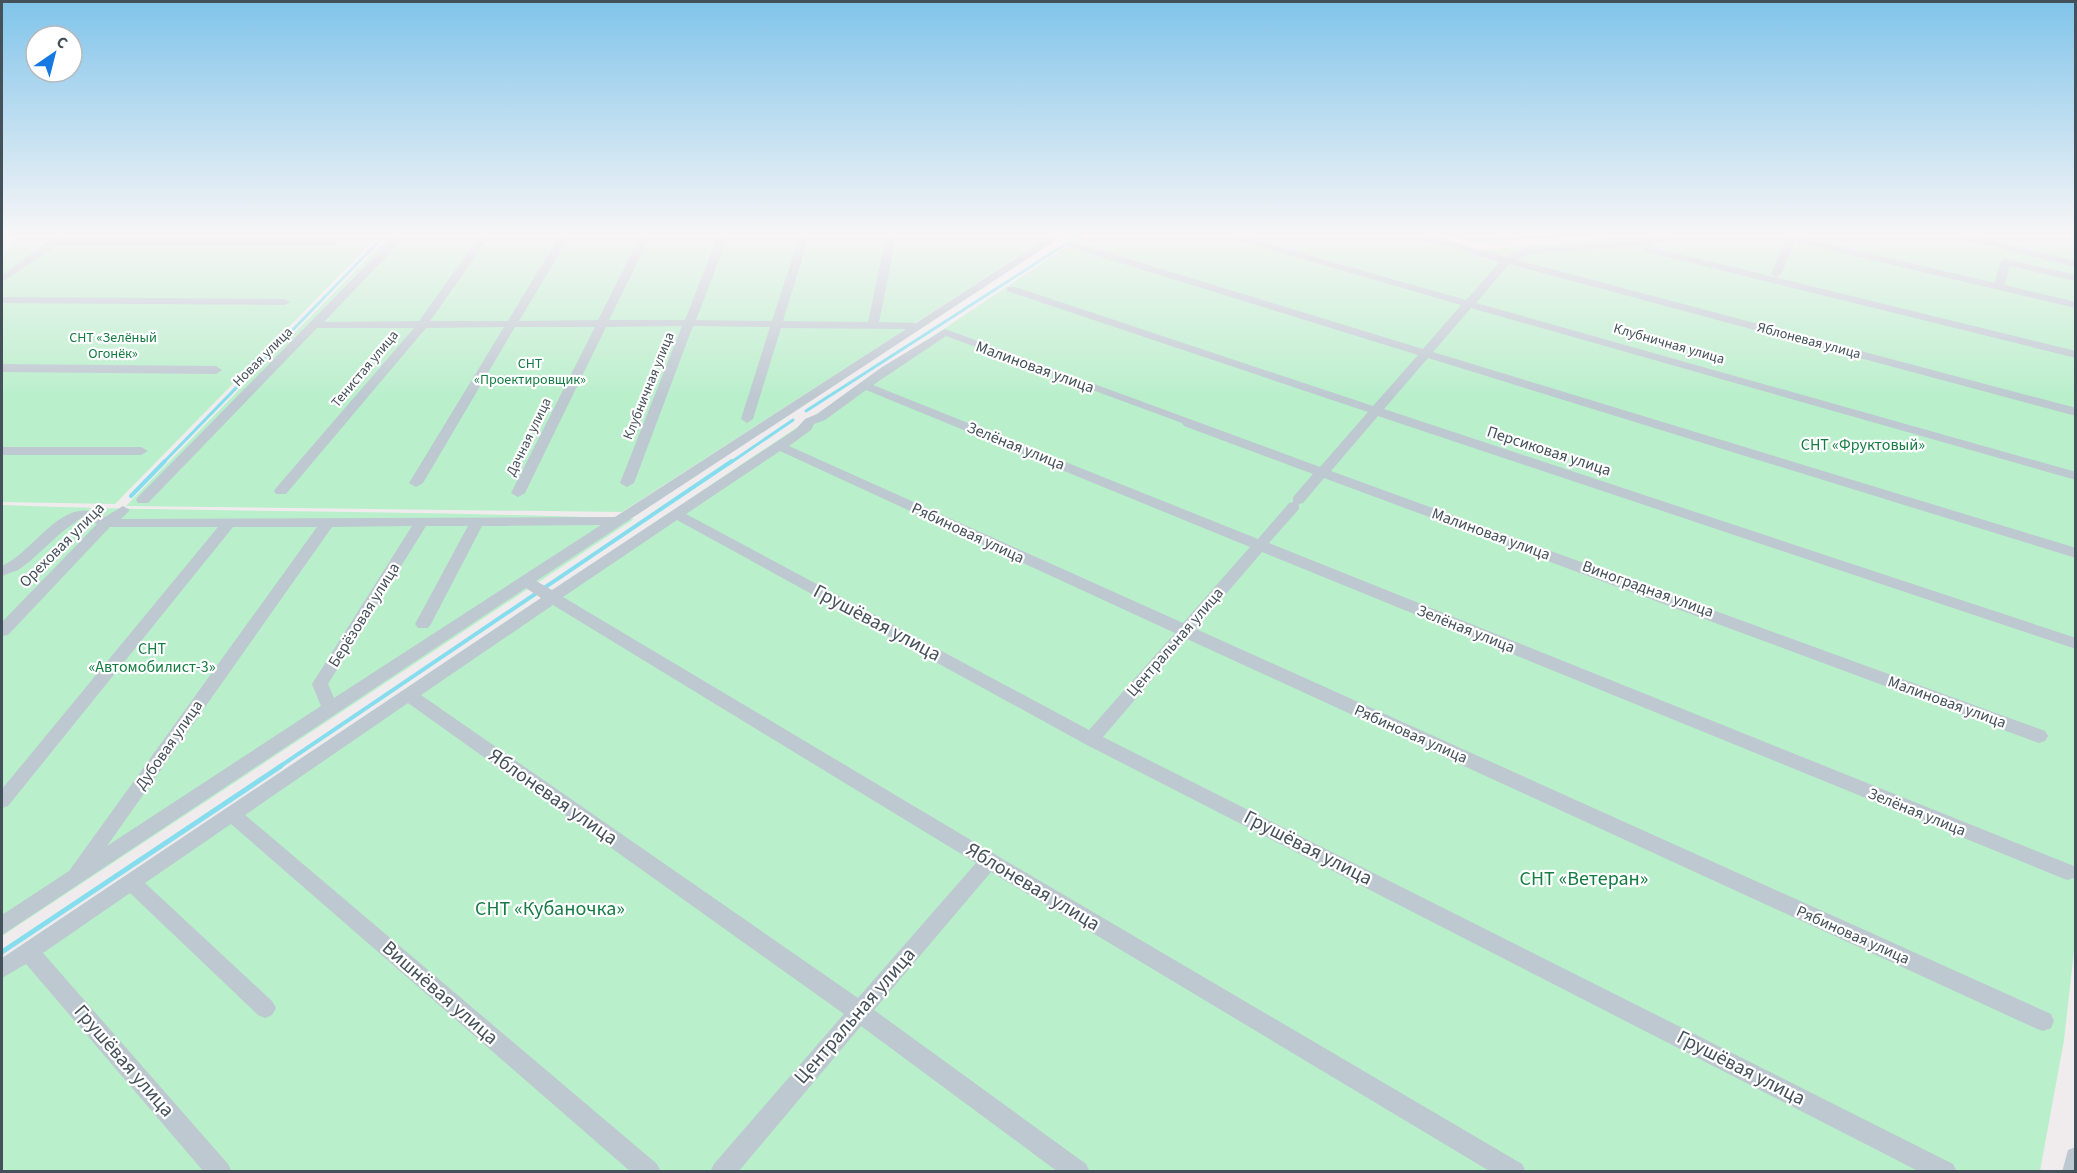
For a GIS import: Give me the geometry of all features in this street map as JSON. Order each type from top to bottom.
[{"type":"street","name":"Новая улица","points":[[143,500],[352,288]]},
{"type":"street","name":"Тенистая улица","points":[[281,491],[422,325],[448,288]]},
{"type":"street","points":[[416,483],[534,288]]},
{"type":"street","name":"Дачная улица","points":[[518,493],[619,288]]},
{"type":"street","name":"Клубничная улица","points":[[627,483],[704,288]]},
{"type":"street","points":[[747,419],[789,288]]},
{"type":"street","points":[[873,326],[881,288]]},
{"type":"street","points":[[2,926],[525,581],[978,288]]},
{"type":"street","points":[[1214,288],[2076,553]]},
{"type":"street","name":"Клубничная улица","points":[[1415,288],[2076,476]]},
{"type":"street","name":"Центральная улица","points":[[1091,739],[1483,288]]},
{"type":"street","name":"Яблоневая улица","points":[[1603,288],[2076,412]]},
{"type":"street","points":[[1804,288],[2076,355]]},
{"type":"street","points":[[2002,288],[2076,305]]},
{"type":"street","name":"Персиковая улица","points":[[1011,289],[2076,644]]},
{"type":"street","points":[[2,300],[285,302]]},
{"type":"street","points":[[316,325],[691,323],[919,326]]},
{"type":"street","points":[[2,969],[779,446],[807,427],[809,422],[821,417],[945,333],[1197,424]]},
{"type":"street","name":"Малиновая улица","points":[[945,333],[2039,735]]},
{"type":"street","points":[[2,368],[216,370]]},
{"type":"street","name":"Зелёная улица","points":[[866,386],[2067,872]]},
{"type":"street","points":[[803,401],[799,409],[800,416],[809,422]]},
{"type":"street","points":[[1256,445],[1322,471]]},
{"type":"street","name":"Рябиновая улица","points":[[779,446],[2043,1021]]},
{"type":"street","points":[[2,451],[141,451]]},
{"type":"street","name":"Ореховая улица","points":[[2,630],[106,523],[123,510]]},
{"type":"street","points":[[2,571],[20,563],[39,548],[58,527],[82,513],[89,513],[97,521],[106,523],[618,521]]},
{"type":"street","name":"Грушёвая улица","points":[[676,514],[1091,739],[1946,1172]]},
{"type":"street","name":"Дубовая улица","points":[[72,880],[328,522]]},
{"type":"street","name":"Берёзовая улица","points":[[331,710],[320,684],[422,522]]},
{"type":"street","points":[[423,624],[477,523]]},
{"type":"street","points":[[2,801],[228,524]]},
{"type":"street","name":"Яблоневая улица","points":[[525,581],[989,861],[1514,1172]]},
{"type":"street","name":"Яблоневая улица","points":[[409,695],[858,1011],[1078,1172]]},
{"type":"street","name":"Вишнёвая улица","points":[[232,814],[649,1172]]},
{"type":"street","name":"Центральная улица","points":[[723,1172],[858,1011],[989,861]]},
{"type":"street","points":[[131,882],[265,1008]]},
{"type":"street","name":"Грушёвая улица","points":[[28,951],[220,1172]]},
{"type":"street","points":[[2074,1172],[2076,1158]]},
{"type":"green space","name":"СНТ «Зелёный Огонёк»","points":[[2,288],[327,288],[115,504],[2,502]]},
{"type":"green space","name":"СНТ «Проектировщик»","points":[[339,288],[970,288],[622,512],[126,506]]},
{"type":"green space","name":"СНТ «Ветеран»","points":[[1005,288],[2075,288],[2076,933],[2064,1040],[2040,1171],[1504,1171],[545,596]]},
{"type":"green space","name":"СНТ «Автомобилист-3»","points":[[2,505],[476,514],[634,519],[2,936]]},
{"type":"green space","name":"СНТ «Кубаночка»","points":[[543,597],[1498,1172],[2,1172],[2,960]]},
{"type":"waterway","points":[[163,463],[334,288]]},
{"type":"waterway","points":[[806,411],[998,288]]},
{"type":"waterway","points":[[730,463],[793,420]]},
{"type":"waterway","points":[[131,496],[165,461]]},
{"type":"waterway","points":[[279,767],[732,461]]},
{"type":"waterway","points":[[2,952],[281,766]]},
{"type":"park label","name":"СНТ «Фруктовый»","points":[[1863,445]]}]
